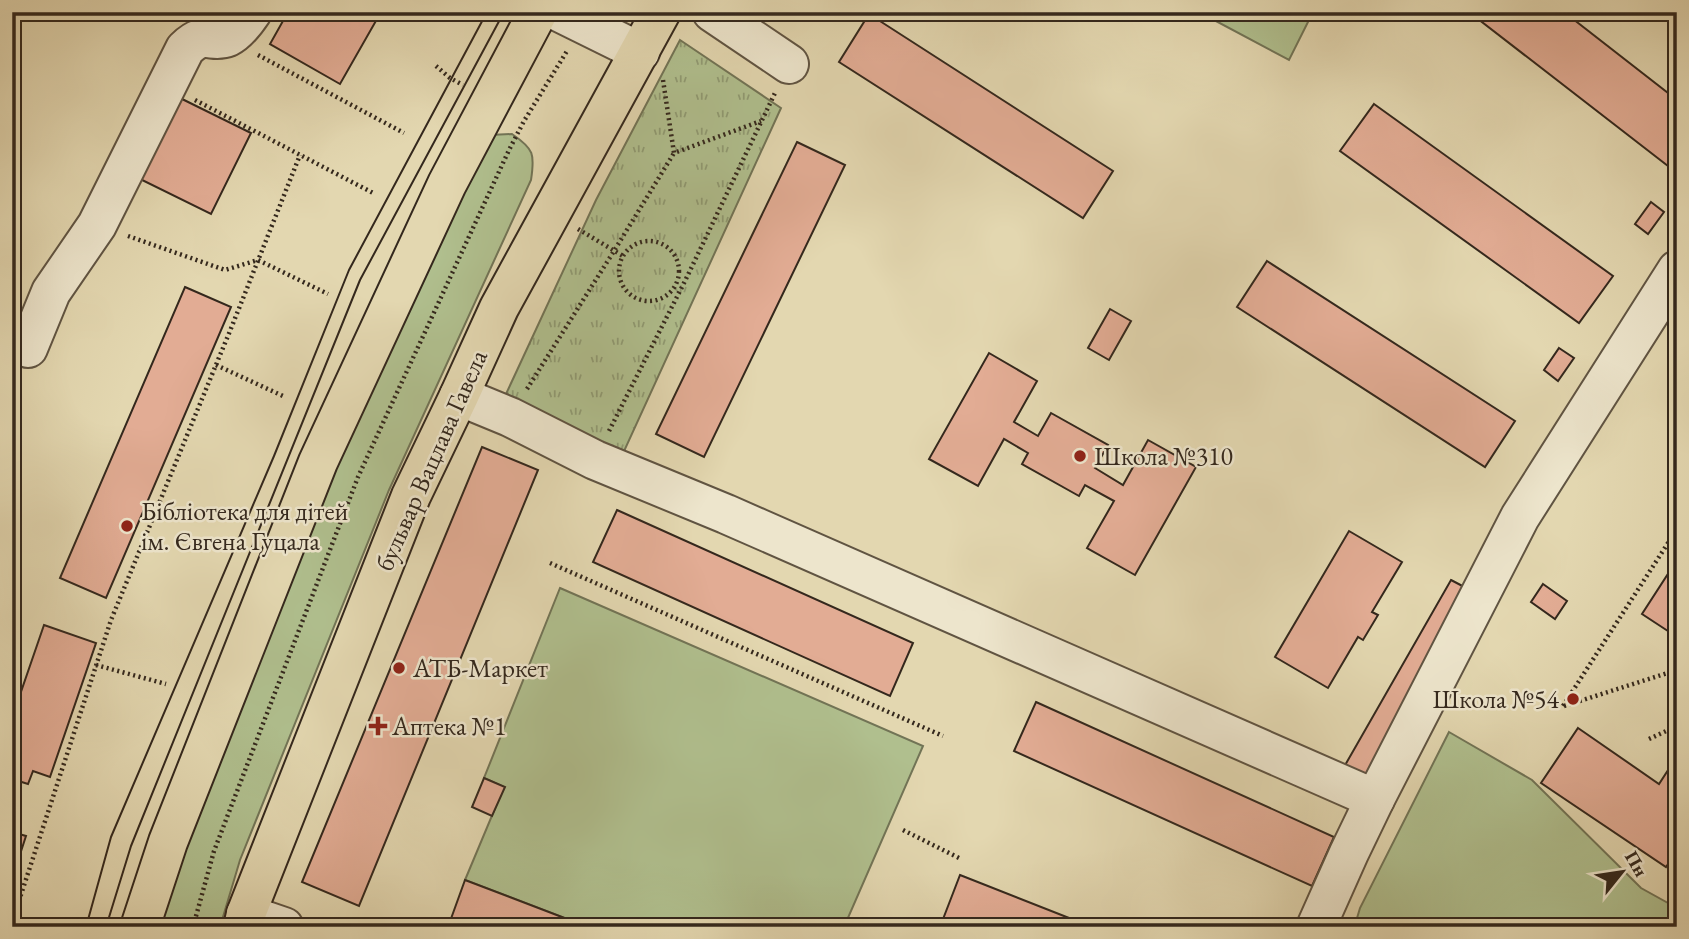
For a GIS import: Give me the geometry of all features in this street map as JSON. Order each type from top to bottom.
[{"type":"main road","points":[[140,927],[168,842],[318,463],[447,184],[538,12]]},
{"type":"main road","name":"бульвар Вацлава Гавела","points":[[244,921],[411,496],[499,308],[651,62],[661,12]]},
{"type":"street","points":[[712,12],[789,64]]},
{"type":"street","points":[[570,19],[651,62]]},
{"type":"street","points":[[29,348],[51,292],[97,225],[186,49],[204,37],[239,25]]},
{"type":"street","points":[[1316,927],[1375,799],[1520,517],[1677,270]]},
{"type":"street","points":[[459,396],[510,417],[595,460],[738,519],[1375,799]]},
{"type":"street","points":[[244,921],[284,927]]},
{"type":"path","points":[[192,927],[214,850],[358,477],[570,19]]},
{"type":"path","points":[[239,25],[404,133]]},
{"type":"path","points":[[651,62],[674,153]]},
{"type":"path","points":[[595,460],[789,64]]},
{"type":"path","points":[[436,66],[463,85]]},
{"type":"path","points":[[167,85],[375,194]]},
{"type":"path","points":[[510,417],[674,153],[762,121]]},
{"type":"path","points":[[12,922],[111,620],[300,155]]},
{"type":"path","points":[[97,225],[225,270],[258,260],[328,294]]},
{"type":"path","points":[[571,225],[623,256]]},
{"type":"path","points":[[643,241],[656,241],[667,246],[679,263],[677,284],[661,299],[638,299],[628,292],[621,281],[619,268],[623,256],[631,246],[643,241]]},
{"type":"path","points":[[677,284],[685,281]]},
{"type":"path","points":[[216,365],[283,396]]},
{"type":"path","points":[[1677,529],[1563,706],[1677,670]]},
{"type":"path","points":[[550,563],[943,736]]},
{"type":"path","points":[[96,666],[166,684]]},
{"type":"path","points":[[1649,739],[1677,726]]},
{"type":"path","points":[[903,830],[961,859]]},
{"type":"green space","points":[[1199,12],[1313,12],[1289,60]]},
{"type":"green space","points":[[680,40],[781,108],[620,460],[500,407],[596,200]]},
{"type":"green space","points":[[512,134],[529,148],[533,158],[531,180],[389,490],[240,860],[220,927],[158,927],[180,847],[324,469],[490,135]]},
{"type":"green space","points":[[560,588],[923,746],[844,927],[588,927],[465,880],[504,787],[484,778]]},
{"type":"green space","points":[[1449,732],[1532,780],[1641,888],[1677,908],[1677,927],[1356,927],[1360,908]]},
{"type":"building","points":[[288,12],[381,12],[340,84],[270,44]]},
{"type":"building","points":[[1469,12],[1564,12],[1677,100],[1677,173]]},
{"type":"building","points":[[869,14],[1113,171],[1083,218],[839,62]]},
{"type":"building","points":[[178,97],[251,133],[211,214],[138,178]]},
{"type":"building","points":[[1374,104],[1613,276],[1579,323],[1340,151]]},
{"type":"building","points":[[797,142],[845,165],[704,457],[656,434]]},
{"type":"building","points":[[1651,202],[1664,212],[1648,234],[1635,224]]},
{"type":"building","points":[[1267,261],[1515,421],[1485,467],[1237,307]]},
{"type":"building","points":[[185,287],[231,307],[106,598],[60,578]]},
{"type":"building","points":[[1110,309],[1131,321],[1109,360],[1088,348]]},
{"type":"building","points":[[1559,348],[1574,358],[1558,381],[1544,370]]},
{"type":"building","points":[[989,353],[1037,381],[1014,422],[1038,436],[1051,413],[1108,445],[1095,468],[1123,485],[1148,440],[1196,467],[1135,575],[1087,548],[1114,501],[1085,485],[1079,496],[1022,464],[1028,453],[1004,439],[978,486],[929,459]]},
{"type":"building","points":[[482,447],[538,470],[359,906],[302,882]]},
{"type":"building","points":[[617,510],[913,643],[890,696],[593,562]]},
{"type":"building","points":[[1349,531],[1402,562],[1372,612],[1378,615],[1363,640],[1358,637],[1328,688],[1275,657]]},
{"type":"building","points":[[1677,560],[1677,637],[1642,614]]},
{"type":"building","points":[[1451,580],[1472,591],[1365,779],[1344,767]]},
{"type":"building","points":[[1543,584],[1567,601],[1555,619],[1531,602]]},
{"type":"building","points":[[44,625],[96,643],[50,777],[33,771],[28,784],[12,779],[12,718]]},
{"type":"building","points":[[1036,702],[1334,837],[1312,886],[1014,751]]},
{"type":"building","points":[[1578,728],[1659,784],[1672,764],[1677,768],[1677,789],[1674,793],[1677,795],[1677,851],[1666,867],[1541,783]]},
{"type":"building","points":[[484,778],[505,787],[492,816],[472,807]]},
{"type":"building","points":[[12,832],[26,836],[12,879]]},
{"type":"building","points":[[960,875],[1092,927],[940,927]]},
{"type":"building","points":[[465,880],[588,927],[448,927]]},
{"type":"tram line","points":[[86,927],[111,837],[274,456],[349,270],[487,12]]},
{"type":"tram line","points":[[106,927],[131,846],[360,280],[504,12]]},
{"type":"place","name":"Школа №310","points":[[1080,456]]},
{"type":"place","name":"Бібліотека для дітей ім. Євгена Гуцала","points":[[127,526]]},
{"type":"place","name":"АТБ-Маркет","points":[[399,668]]},
{"type":"place","name":"Школа №54","points":[[1573,699]]},
{"type":"place","name":"Аптека №1","points":[[378,726]]}]
